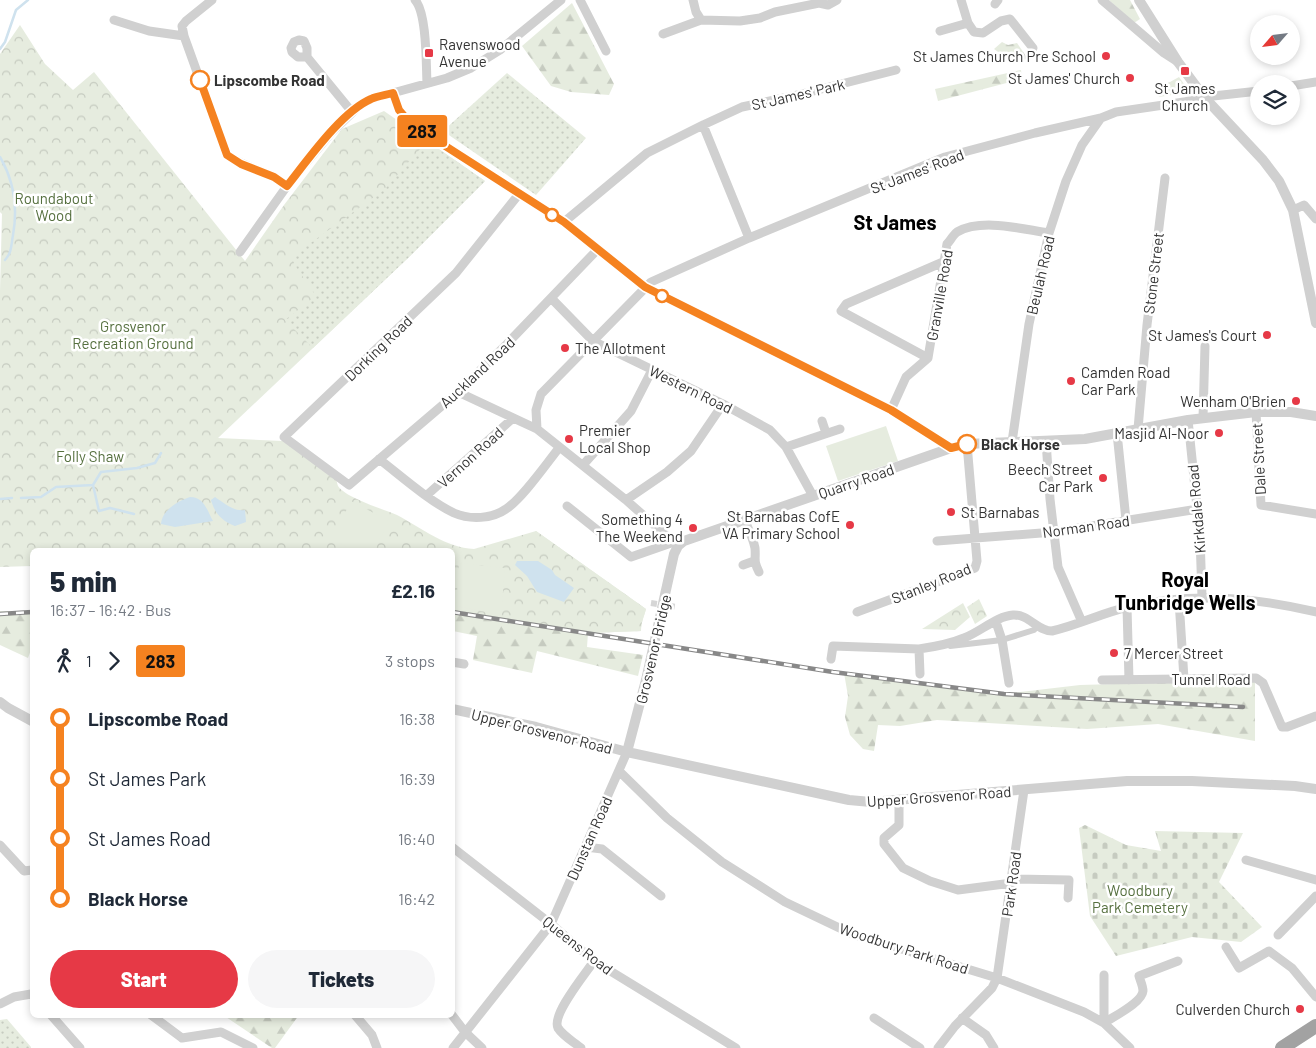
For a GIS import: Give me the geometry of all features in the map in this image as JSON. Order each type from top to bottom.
[{"type":"highway","points":[[1282,1048],[1316,1026]]},
{"type":"street","points":[[212,0],[182,26],[227,155],[241,164],[274,177],[287,186]]},
{"type":"street","points":[[415,0],[421,10],[423,21],[427,83]]},
{"type":"street","points":[[240,252],[287,186],[330,133],[352,112],[371,99],[448,78],[471,68],[500,50],[562,0]]},
{"type":"street","points":[[580,0],[606,51]]},
{"type":"street","points":[[693,0],[696,12],[701,20]]},
{"type":"street","points":[[663,34],[701,20],[740,21],[760,18],[775,12],[817,2],[828,5],[837,0]]},
{"type":"street","points":[[961,0],[968,23],[974,32],[983,33],[1001,21],[1010,19],[1033,48]]},
{"type":"street","points":[[1102,0],[1164,53],[1178,62]]},
{"type":"street","points":[[1138,0],[1178,62],[1204,97],[1263,160],[1279,181],[1293,210],[1316,323]]},
{"type":"street","points":[[114,20],[149,31],[184,36]]},
{"type":"street","points":[[940,31],[968,23]]},
{"type":"street","points":[[307,57],[352,112]]},
{"type":"street","name":"St James' Park","points":[[564,222],[646,153],[702,125],[742,107],[896,70]]},
{"type":"street","points":[[1300,85],[1316,82]]},
{"type":"street","name":"St James' Road","points":[[537,429],[536,410],[541,394],[651,282],[749,238],[945,158],[1133,108],[1250,92]]},
{"type":"street","points":[[393,93],[399,110],[411,124],[564,222],[645,287],[891,410],[951,448]]},
{"type":"street","name":"Beulah Road","points":[[1012,442],[1029,324],[1049,234],[1066,181],[1082,145],[1101,118]]},
{"type":"street","points":[[702,125],[749,238]]},
{"type":"street","name":"Stone Street","points":[[1138,429],[1147,325],[1165,178]]},
{"type":"street","name":"Dorking Road","points":[[349,485],[284,437],[456,273],[519,194]]},
{"type":"street","points":[[1293,210],[1304,205],[1316,219]]},
{"type":"street","name":"Granville Road","points":[[891,410],[906,377],[928,358],[947,244],[956,233],[976,227],[992,225],[1049,234]]},
{"type":"street","name":"Auckland Road","points":[[349,485],[458,392],[552,299],[598,250]]},
{"type":"street","points":[[928,358],[841,311],[846,304],[943,262]]},
{"type":"street","name":"Western Road","points":[[552,299],[593,341],[723,404],[770,430],[786,447],[812,496]]},
{"type":"street","points":[[1203,418],[1205,346]]},
{"type":"street","points":[[583,465],[631,411],[652,370]]},
{"type":"street","points":[[458,392],[512,419],[537,429],[626,500],[676,544]]},
{"type":"street","points":[[626,500],[667,472],[691,451],[723,404]]},
{"type":"street","name":"Quarry Road","points":[[676,544],[744,519],[967,444],[1085,439],[1188,420],[1256,412],[1291,412],[1316,416]]},
{"type":"street","name":"Dale Street","points":[[1256,412],[1261,505],[1316,514]]},
{"type":"street","name":"Vernon Road","points":[[427,495],[512,419]]},
{"type":"street","name":"Kirkdale Road","points":[[1188,420],[1198,509],[1202,597]]},
{"type":"street","points":[[822,421],[826,433]]},
{"type":"street","points":[[786,447],[840,429]]},
{"type":"street","points":[[1117,433],[1126,520]]},
{"type":"street","points":[[1046,441],[1050,499],[1058,567],[1082,622]]},
{"type":"street","name":"Stanley Road","points":[[857,612],[975,568],[977,561],[967,444]]},
{"type":"street","points":[[379,459],[447,509],[471,518],[497,514],[513,504],[559,448]]},
{"type":"street","points":[[567,506],[631,558],[676,544]]},
{"type":"street","name":"Norman Road","points":[[937,541],[1054,532],[1198,509]]},
{"type":"street","points":[[744,519],[755,548],[754,562],[759,572]]},
{"type":"street","name":"Grosvenor Bridge","points":[[627,752],[666,598],[676,544]]},
{"type":"street","points":[[742,565],[754,562]]},
{"type":"street","points":[[930,648],[963,639],[1004,616],[1016,615],[1027,617],[1046,631],[1058,630],[1127,607],[1202,597],[1225,597],[1276,603],[1316,612]]},
{"type":"street","points":[[1178,600],[1184,679]]},
{"type":"street","points":[[1127,607],[1129,680]]},
{"type":"street","points":[[996,622],[1002,640],[1009,683]]},
{"type":"street","points":[[831,659],[834,646],[918,650],[1002,640],[1034,630],[1038,626]]},
{"type":"street","points":[[918,650],[920,674]]},
{"type":"street","points":[[455,662],[464,664]]},
{"type":"street","name":"Tunnel Road","points":[[1102,680],[1256,678],[1263,683],[1282,727],[1287,727],[1316,716]]},
{"type":"street","points":[[0,702],[30,720]]},
{"type":"street","name":"Upper Grosvenor Road","points":[[455,710],[536,727],[627,752],[849,800],[871,802],[1127,781],[1295,786],[1316,789]]},
{"type":"street","name":"Dunstan Road","points":[[453,1048],[551,924],[627,752]]},
{"type":"street","name":"Woodbury Park Road","points":[[619,772],[667,818],[722,862],[787,903],[852,934],[997,978],[1084,1012],[1104,1023],[1130,1048]]},
{"type":"street","name":"Park Road","points":[[997,978],[1024,790]]},
{"type":"street","points":[[899,800],[899,825],[884,838],[884,844],[903,868],[930,881],[958,890],[1012,881],[1069,880],[1068,898]]},
{"type":"street","points":[[0,846],[24,871],[30,870]]},
{"type":"street","points":[[586,847],[602,849],[660,896]]},
{"type":"street","name":"Queens Road","points":[[455,849],[551,924],[594,961],[736,1048]]},
{"type":"street","points":[[1246,860],[1316,880]]},
{"type":"street","points":[[1278,935],[1316,896]]},
{"type":"street","points":[[1226,947],[1239,968],[1269,951],[1292,968],[1316,997]]},
{"type":"street","points":[[582,1048],[566,1037],[557,1027],[556,1020],[561,1008],[594,961]]},
{"type":"street","points":[[1104,1023],[1134,1004],[1140,998],[1143,989],[1139,976],[1178,961]]},
{"type":"street","points":[[1104,975],[1104,1023]]},
{"type":"street","points":[[938,1048],[962,1018],[992,988],[997,978]]},
{"type":"street","points":[[0,1004],[14,997],[30,994]]},
{"type":"street","points":[[54,1018],[80,1048]]},
{"type":"street","points":[[155,1018],[182,1038],[221,1032],[253,1048]]},
{"type":"street","points":[[358,1018],[372,1035],[377,1048]]},
{"type":"street","points":[[454,1018],[465,1032],[482,1048]]},
{"type":"street","points":[[874,1018],[920,1048]]},
{"type":"street","points":[[962,1018],[986,1035],[994,1048]]},
{"type":"street","points":[[180,1048],[182,1038]]},
{"type":"green space","points":[[1109,0],[1130,0],[1140,19],[1134,23]]},
{"type":"green space","points":[[572,3],[614,84],[609,95],[571,92],[551,86],[522,46]]},
{"type":"green space","name":"Grosvenor Recreation Ground","points":[[20,25],[45,64],[73,90],[94,72],[245,261],[284,205],[342,129],[384,111],[485,181],[408,258],[218,438],[283,441],[336,479],[338,486],[349,495],[397,515],[444,541],[464,548],[474,549],[536,531],[646,609],[641,631],[588,633],[455,612],[455,548],[30,548],[30,566],[0,567],[0,291],[2,214],[0,212],[0,54]]},
{"type":"green space","points":[[1002,42],[1008,45],[1017,43],[1028,59],[1015,64],[994,49]]},
{"type":"green space","points":[[1021,70],[1022,79],[938,101],[935,89]]},
{"type":"green space","points":[[507,73],[586,138],[536,195],[443,131]]},
{"type":"green space","points":[[1179,77],[1190,92],[1159,97],[1155,87]]},
{"type":"green space","points":[[427,141],[485,181],[408,258],[313,348],[285,320],[316,296],[290,258],[385,189]]},
{"type":"green space","points":[[886,426],[898,461],[838,481],[826,446]]},
{"type":"green space","points":[[351,501],[389,521],[375,548],[349,548],[332,539]]},
{"type":"green space","points":[[536,531],[646,609],[641,631],[588,633],[587,647],[643,655],[638,676],[537,651],[532,673],[473,660],[477,636],[455,631],[455,593]]},
{"type":"green space","points":[[459,563],[505,568],[501,615],[456,606]]},
{"type":"green space","points":[[979,599],[987,616],[975,624],[967,607]]},
{"type":"green space","points":[[963,603],[970,617],[955,630],[922,629]]},
{"type":"green space","points":[[0,611],[30,611],[30,652],[28,658],[0,645]]},
{"type":"green space","points":[[844,673],[1002,694],[1080,685],[1255,680],[1255,741],[1158,724],[1087,729],[937,720],[900,726],[878,725],[874,751],[863,749],[850,735],[845,717],[848,696]]},
{"type":"green space","name":"Woodbury Park Cemetery","points":[[1085,825],[1126,845],[1161,851],[1155,831],[1243,833],[1219,882],[1262,927],[1241,942],[1192,937],[1116,956],[1090,916],[1079,828]]},
{"type":"green space","points":[[227,1018],[297,1018],[275,1048],[272,1048]]},
{"type":"green space","points":[[7,1019],[31,1048],[0,1048],[0,1020]]},
{"type":"water","points":[[190,497],[199,499],[202,502],[213,521],[175,527],[161,524],[167,510]]},
{"type":"water","points":[[215,497],[233,508],[245,510],[246,522],[235,526],[226,522],[217,513],[213,505],[211,500]]},
{"type":"water","points":[[517,561],[538,561],[574,588],[564,602],[537,592],[527,576],[515,565]]},
{"type":"waterway","points":[[0,49],[5,42],[16,10],[28,0]]},
{"type":"waterway","points":[[0,157],[9,175],[15,204],[11,246],[5,260]]},
{"type":"waterway","points":[[134,514],[110,508],[99,511],[93,485],[101,472],[137,468],[155,463],[161,453]]},
{"type":"waterway","points":[[21,498],[41,497],[56,487],[93,485]]},
{"type":"waterway","points":[[0,499],[12,498]]},
{"type":"tunnel","points":[[651,603],[677,607]]},
{"type":"railway","points":[[0,614],[30,612]]},
{"type":"railway","points":[[455,612],[833,672],[1004,694],[1243,707]]},
{"type":"bus line","name":"283","points":[[200,80],[227,155],[241,164],[274,177],[287,186],[330,133],[352,112],[371,99],[393,93],[399,110],[411,124],[564,222],[645,287],[707,320],[891,410],[951,448],[967,444]]},
{"type":"place","name":"Ravenswood Avenue","points":[[429,53]]},
{"type":"place","name":"St James Church Pre School","points":[[1106,56]]},
{"type":"place","name":"St James Church","points":[[1185,71]]},
{"type":"place","name":"St James' Church","points":[[1130,78]]},
{"type":"place","name":"Lipscombe Road","points":[[200,80]]},
{"type":"place","name":"St James's Court","points":[[1267,335]]},
{"type":"place","name":"The Allotment","points":[[565,348]]},
{"type":"place","name":"Camden Road Car Park","points":[[1071,381]]},
{"type":"place","name":"Wenham O'Brien","points":[[1296,401]]},
{"type":"place","name":"Masjid Al-Noor","points":[[1219,433]]},
{"type":"place","name":"Premier Local Shop","points":[[569,439]]},
{"type":"place","name":"Black Horse","points":[[967,444]]},
{"type":"place","name":"Beech Street Car Park","points":[[1103,478]]},
{"type":"place","name":"St Barnabas","points":[[951,512]]},
{"type":"place","name":"St Barnabas CofE VA Primary School","points":[[850,525]]},
{"type":"place","name":"Something 4 The Weekend","points":[[693,528]]},
{"type":"place","name":"7 Mercer Street","points":[[1114,653]]},
{"type":"place","name":"Culverden Church","points":[[1300,1009]]},
{"type":"district","name":"St James","points":[[895,222]]},
{"type":"district","name":"Royal Tunbridge Wells","points":[[1185,590]]},
{"type":"park label","name":"Roundabout Wood","points":[[54,206]]},
{"type":"park label","name":"Folly Shaw","points":[[90,456]]}]
